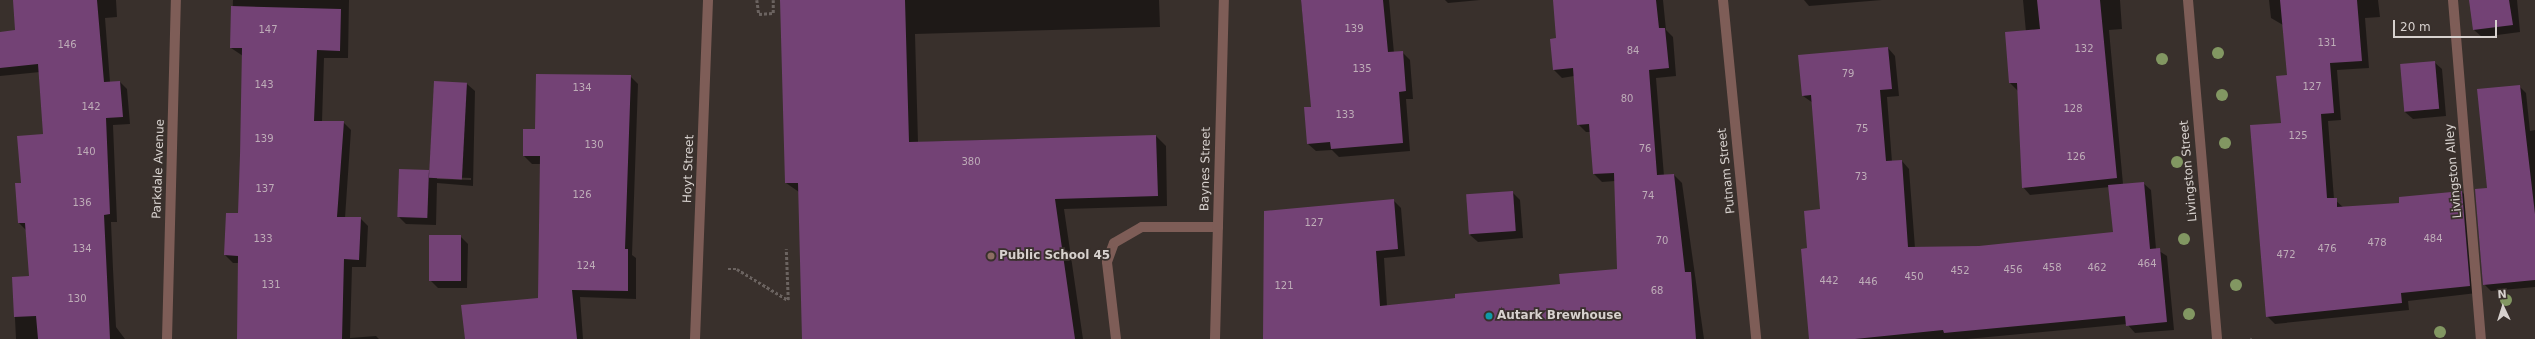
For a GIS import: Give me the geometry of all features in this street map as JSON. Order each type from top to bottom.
[{"type":"street","name":"Parkdale Avenue","points":[[167,339],[176,0]]},
{"type":"street","name":"Hoyt Street","points":[[695,339],[708,0]]},
{"type":"street","name":"Baynes Street","points":[[1215,339],[1224,0]]},
{"type":"street","name":"Putnam Street","points":[[1724,0],[1756,339]]},
{"type":"street","name":"Livingston Street","points":[[2188,0],[2217,339]]},
{"type":"street","name":"Livingston Alley","points":[[2453,0],[2481,339]]},
{"type":"street","points":[[1116,339],[1107,262],[1114,243],[1142,227],[1218,227]]},
{"type":"path","points":[[757,0],[759,14],[774,14],[773,0]]},
{"type":"path","points":[[728,269],[737,269],[788,300],[786,249]]},
{"type":"building","points":[[13,0],[97,0],[104,82],[120,81],[123,117],[106,118],[110,214],[104,215],[110,339],[38,339],[36,316],[14,317],[12,277],[29,276],[25,223],[18,223],[15,183],[21,183],[17,136],[43,134],[38,64],[0,68],[0,32],[15,30]]},
{"type":"building","points":[[780,0],[905,0],[909,142],[1156,135],[1158,196],[1055,199],[1075,339],[802,339],[798,183],[785,183]]},
{"type":"building","points":[[1301,0],[1383,0],[1388,52],[1403,51],[1406,91],[1399,92],[1403,143],[1331,149],[1330,142],[1307,144],[1304,107],[1311,107]]},
{"type":"building","points":[[1553,0],[1656,0],[1659,28],[1665,28],[1669,68],[1649,70],[1657,175],[1674,174],[1685,272],[1691,272],[1696,339],[1263,339],[1264,211],[1394,199],[1398,249],[1376,251],[1380,306],[1455,298],[1455,294],[1560,284],[1559,274],[1617,269],[1614,173],[1593,174],[1589,124],[1577,125],[1573,68],[1553,70],[1550,39],[1556,38]]},
{"type":"building","points":[[2037,0],[2100,0],[2117,178],[2022,188],[2017,83],[2009,83],[2005,32],[2040,29]]},
{"type":"building","points":[[2280,0],[2357,0],[2362,61],[2330,63],[2334,113],[2321,114],[2327,198],[2337,198],[2337,207],[2399,203],[2399,197],[2462,191],[2470,286],[2401,293],[2402,303],[2266,317],[2250,125],[2281,123],[2276,76],[2287,75]]},
{"type":"building","points":[[2469,0],[2509,0],[2513,25],[2473,30]]},
{"type":"building","points":[[231,6],[341,9],[340,51],[317,50],[314,121],[344,121],[337,217],[361,217],[359,260],[344,259],[342,339],[237,339],[238,256],[224,255],[226,213],[238,213],[240,155],[242,48],[230,48]]},
{"type":"building","points":[[1888,47],[1892,89],[1880,90],[1886,161],[1902,160],[1908,247],[1979,246],[2113,232],[2108,185],[2144,182],[2150,249],[2160,248],[2167,322],[2126,326],[2125,316],[1944,333],[1943,330],[1855,339],[1809,339],[1801,249],[1807,248],[1804,211],[1820,209],[1811,95],[1802,96],[1798,55]]},
{"type":"building","points":[[2435,61],[2439,109],[2404,112],[2400,64]]},
{"type":"building","points":[[536,74],[631,75],[625,249],[628,249],[628,291],[572,290],[577,339],[465,339],[461,305],[538,298],[540,156],[523,156],[523,129],[535,129]]},
{"type":"building","points":[[434,81],[467,83],[462,180],[429,178]]},
{"type":"building","points":[[2520,85],[2535,214],[2535,280],[2483,285],[2475,189],[2487,188],[2477,89]]},
{"type":"building","points":[[399,169],[429,170],[427,218],[397,217]]},
{"type":"building","points":[[1513,191],[1516,231],[1469,234],[1466,194]]},
{"type":"building","points":[[429,235],[461,235],[461,281],[429,281]]},
{"type":"place","name":"Public School 45","points":[[991,256]]},
{"type":"place","name":"Autark Brewhouse","points":[[1489,316]]}]
